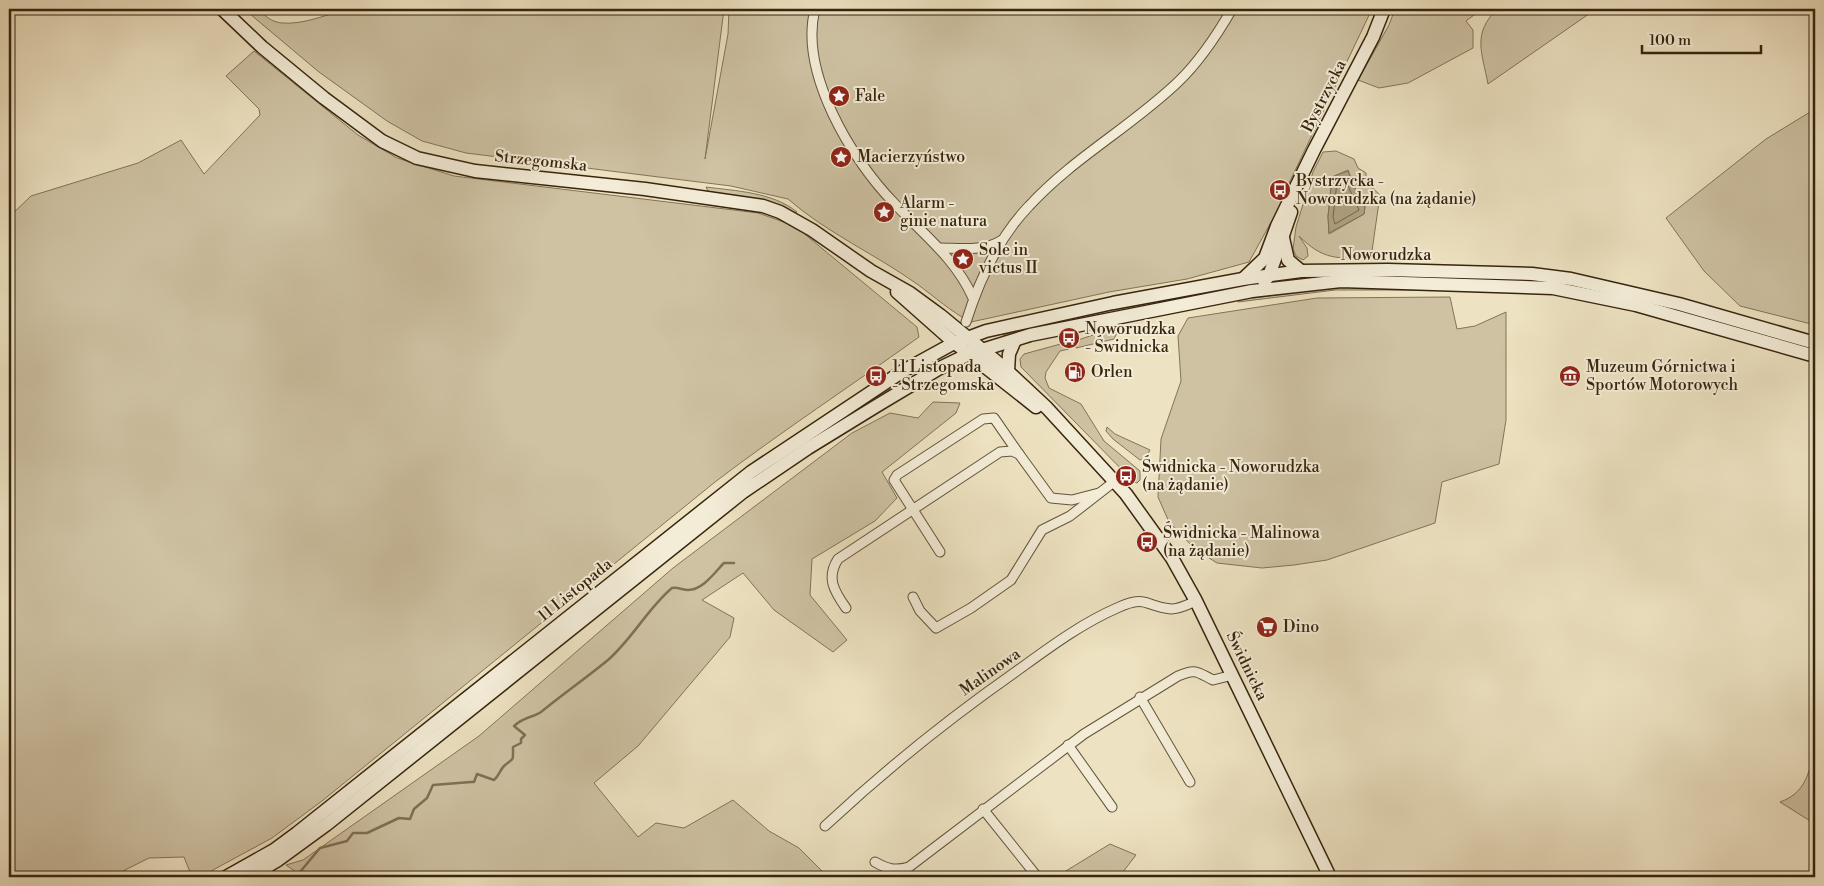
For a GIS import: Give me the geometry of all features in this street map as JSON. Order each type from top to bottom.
[{"type":"main road","name":"Strzegomska","points":[[222,9],[262,47],[324,98],[382,141],[417,158],[475,171],[635,188],[763,206],[780,212],[812,230],[886,281],[924,303],[967,338],[975,352]]},
{"type":"main road","name":"Bystrzycka","points":[[1244,279],[1265,258],[1314,150],[1373,37],[1384,9]]},
{"type":"main road","name":"Bystrzycka","points":[[1252,291],[1269,276],[1292,208],[1292,198]]},
{"type":"main road","points":[[1283,238],[1288,260],[1301,271]]},
{"type":"main road","points":[[1265,258],[1269,276],[1282,288]]},
{"type":"main road","name":"Noworudzka","points":[[954,343],[1000,327],[1059,314],[1244,279],[1301,271],[1504,273],[1571,279],[1679,304],[1815,343]]},
{"type":"main road","name":"Strzegomska","points":[[886,281],[954,343]]},
{"type":"main road","name":"Noworudzka","points":[[975,352],[1015,340],[1252,291],[1341,281],[1553,288],[1636,305],[1815,356]]},
{"type":"main road","points":[[934,354],[937,328]]},
{"type":"main road","points":[[1008,371],[1009,354],[1015,340]]},
{"type":"main road","name":"Świdnicka","points":[[954,343],[975,352],[1008,371],[1115,481],[1163,546],[1196,601],[1330,877]]},
{"type":"main road","name":"11 Listopada","points":[[226,877],[274,850],[298,833],[751,472],[864,396],[954,343]]},
{"type":"main road","name":"Świdnicka","points":[[975,352],[1073,436]]},
{"type":"main road","name":"11 Listopada","points":[[250,877],[278,860],[326,825],[743,492],[808,448],[878,405],[938,369],[975,352]]},
{"type":"street","points":[[815,9],[812,28],[817,68],[830,108],[840,128],[864,167],[892,202],[958,269],[973,298]]},
{"type":"street","points":[[966,322],[973,298],[1004,238],[1028,206],[1052,182],[1178,82],[1216,35],[1232,9]]},
{"type":"street","points":[[938,248],[978,248],[995,244],[1004,238]]},
{"type":"street","points":[[940,552],[894,480],[897,475],[983,418],[994,418],[1051,498],[1072,500],[1099,493]]},
{"type":"street","points":[[846,608],[831,583],[831,576],[838,559],[1000,452],[1012,451],[1019,454]]},
{"type":"street","points":[[913,597],[920,611],[936,628],[948,623],[1011,580],[1042,530],[1070,516],[1115,481]]},
{"type":"street","name":"Malinowa","points":[[825,826],[872,782],[940,726],[1054,644],[1102,616],[1131,602],[1146,601],[1172,609],[1196,601]]},
{"type":"street","points":[[875,862],[886,869],[898,870],[909,867],[1068,745],[1140,697],[1190,670],[1197,671],[1213,680],[1233,675]]},
{"type":"street","points":[[1140,697],[1190,782]]},
{"type":"street","points":[[1068,745],[1112,807]]},
{"type":"street","points":[[983,809],[1035,874]]},
{"type":"shaded area","points":[[244,9],[257,11],[276,22],[291,23],[308,21],[350,9],[724,9],[705,159],[728,34],[729,9],[1372,9],[1282,198],[1285,197],[1249,262],[1187,279],[1109,292],[971,322],[901,273],[835,233],[788,199],[731,186],[466,153],[422,141],[387,121],[319,72]]},
{"type":"shaded area","points":[[1395,9],[1482,9],[1466,21],[1473,30],[1473,48],[1408,83],[1379,88],[1358,80],[1389,25]]},
{"type":"shaded area","points":[[1497,9],[1596,9],[1488,84],[1482,53],[1482,35],[1489,18]]},
{"type":"shaded area","points":[[254,51],[358,135],[397,158],[454,176],[758,213],[795,226],[917,327],[919,337],[715,482],[322,801],[272,838],[200,877],[192,877],[184,857],[149,858],[111,877],[9,877],[9,217],[31,196],[138,163],[181,140],[204,174],[260,115],[259,109],[226,76]]},
{"type":"shaded area","points":[[1815,109],[1815,325],[1740,306],[1704,271],[1666,218],[1766,139]]},
{"type":"shaded area","points":[[1336,151],[1354,159],[1358,168],[1366,173],[1366,182],[1380,195],[1371,258],[1340,258],[1324,254],[1299,236],[1307,248],[1308,256],[1303,260],[1296,256],[1293,249],[1296,227],[1313,172],[1323,152]],"holes":[[[1348,170],[1360,201],[1365,206],[1364,214],[1329,234],[1328,216],[1332,177]]]},
{"type":"shaded area","points":[[706,187],[765,196],[787,205],[797,212],[793,214],[709,193]]},
{"type":"shaded area","points":[[1364,286],[1460,290],[1335,290],[1238,302],[1237,300],[1337,287]]},
{"type":"shaded area","points":[[1227,287],[1227,289],[1004,337],[1003,335],[1100,311]]},
{"type":"shaded area","points":[[1450,297],[1457,329],[1475,326],[1506,312],[1506,420],[1499,464],[1442,482],[1435,523],[1327,560],[1262,568],[1217,563],[1195,549],[1169,522],[1158,497],[1161,439],[1181,381],[1178,336],[1188,318],[1317,298]]},
{"type":"shaded area","points":[[1108,330],[1117,333],[1114,339],[1076,348],[1075,341]]},
{"type":"shaded area","points":[[1068,342],[1069,349],[1060,351],[1046,372],[1045,378],[1049,388],[1081,404],[1104,441],[1140,471],[1140,480],[1137,483],[1021,367],[1020,359],[1024,354]]},
{"type":"shaded area","points":[[933,402],[960,403],[956,413],[882,472],[897,498],[875,521],[812,559],[810,595],[847,640],[833,652],[774,610],[743,573],[702,600],[734,618],[730,637],[638,746],[594,783],[638,837],[656,823],[684,828],[733,800],[769,831],[799,848],[825,874],[821,877],[303,877],[286,865],[303,860],[479,736],[673,568],[852,433],[890,413],[918,418]]},
{"type":"shaded area","points":[[1107,427],[1115,434],[1150,450],[1145,459],[1140,460],[1113,439],[1106,431]]},
{"type":"shaded area","points":[[1815,753],[1815,824],[1780,802],[1800,789]]},
{"type":"shaded area","points":[[1110,844],[1136,855],[1119,877],[1056,877]]},
{"type":"water","points":[[1348,171],[1360,201],[1365,207],[1364,214],[1329,233],[1328,217],[1332,177]]},
{"type":"waterway","points":[[300,872],[320,848],[347,841],[353,833],[367,833],[399,818],[410,819],[414,809],[427,798],[433,785],[474,782],[477,774],[494,780],[504,766],[512,759],[513,747],[521,743],[521,739],[525,735],[514,726],[541,712],[608,660],[672,588],[688,590],[699,587],[724,563],[734,563]]},
{"type":"place","name":"Fale","points":[[839,96]]},
{"type":"place","name":"Macierzyństwo","points":[[841,157]]},
{"type":"place","name":"Bystrzycka - Noworudzka (na żądanie)","points":[[1280,190]]},
{"type":"place","name":"Alarm - ginie natura","points":[[884,212]]},
{"type":"place","name":"Sole in victus II","points":[[963,259]]},
{"type":"place","name":"Noworudzka - Świdnicka","points":[[1069,338]]},
{"type":"place","name":"Orlen","points":[[1075,372]]},
{"type":"place","name":"11 Listopada - Strzegomska","points":[[876,376]]},
{"type":"place","name":"Muzeum Górnictwa i Sportów Motorowych","points":[[1570,376]]},
{"type":"place","name":"Świdnicka - Noworudzka (na żądanie)","points":[[1126,476]]},
{"type":"place","name":"Świdnicka - Malinowa (na żądanie)","points":[[1147,542]]},
{"type":"place","name":"Dino","points":[[1267,627]]}]
